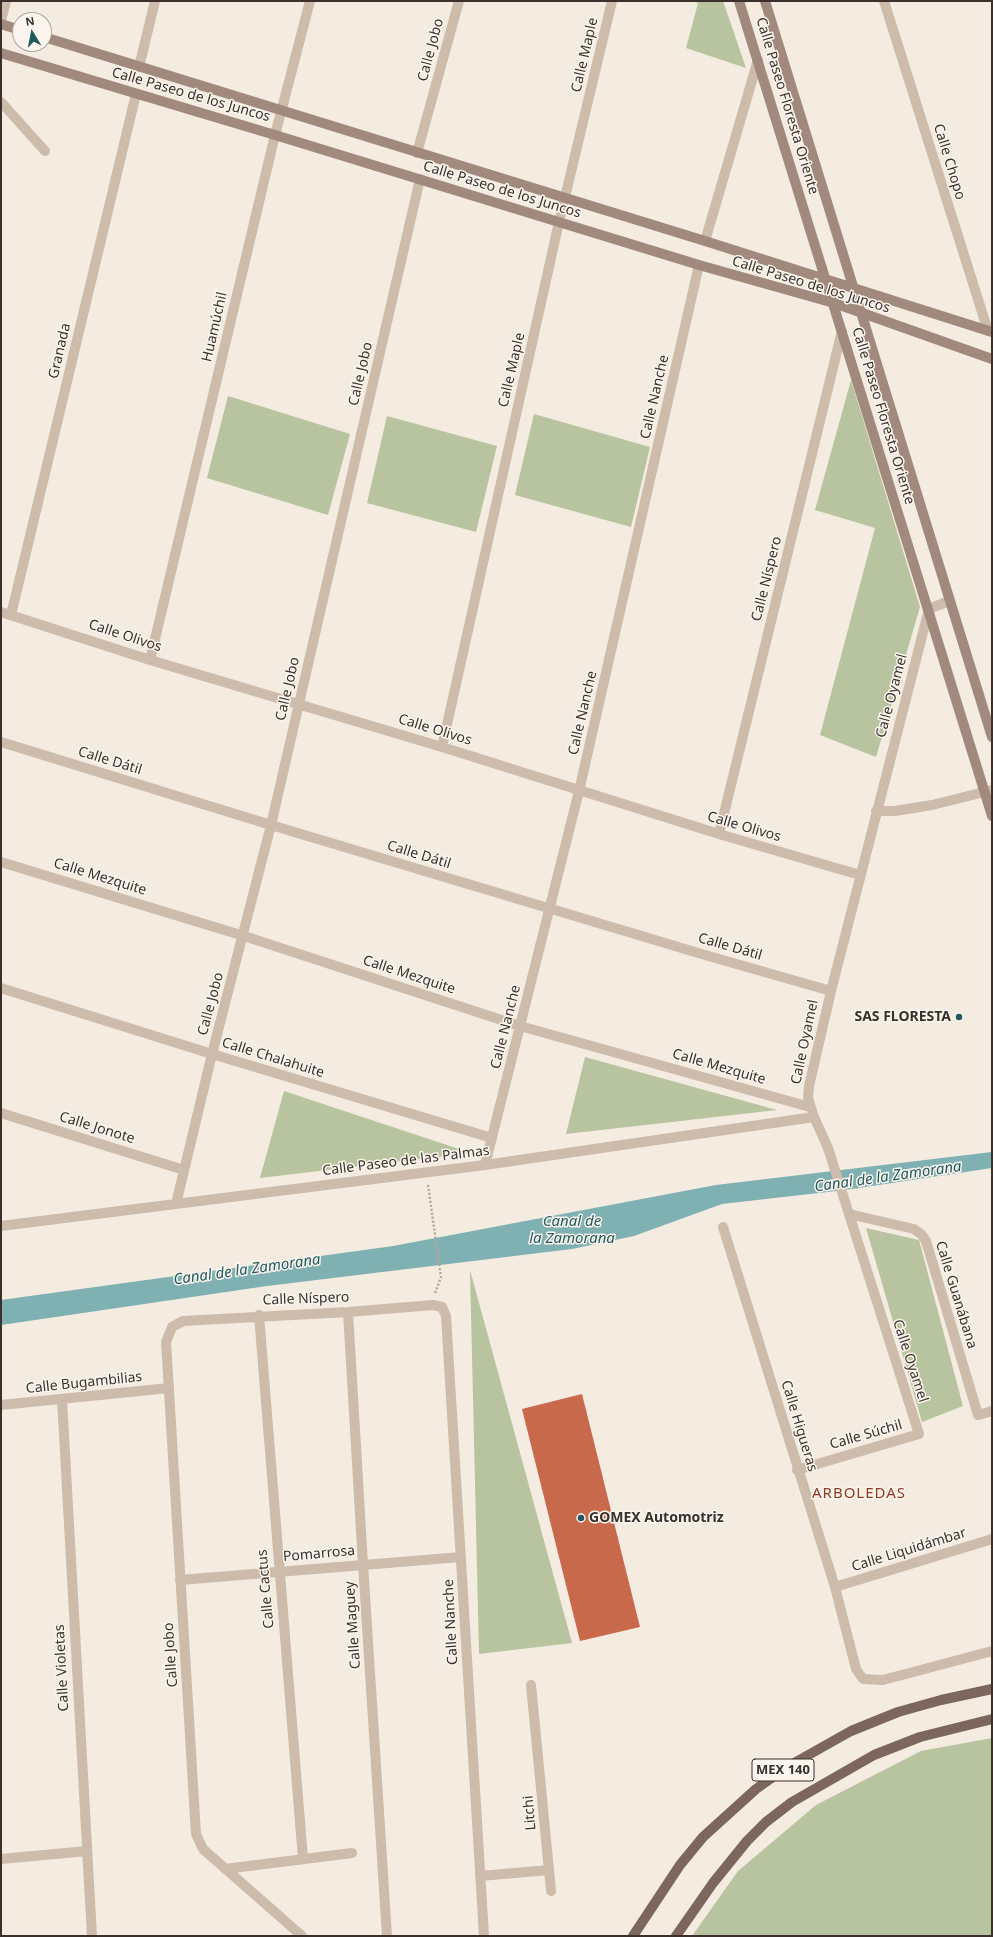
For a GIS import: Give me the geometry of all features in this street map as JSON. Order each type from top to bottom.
[{"type":"main road","name":"Calle Paseo Floresta Oriente","points":[[739,1],[929,609],[988,791],[992,816]]},
{"type":"main road","name":"Calle Paseo Floresta Oriente","points":[[765,1],[992,738]]},
{"type":"main road","points":[[1,22],[12,27]]},
{"type":"main road","name":"Calle Paseo de los Juncos","points":[[52,40],[566,199],[705,240],[990,332]]},
{"type":"main road","name":"Calle Paseo de los Juncos","points":[[1,53],[420,179],[699,265],[834,303],[992,359]]},
{"type":"main road","name":"MEX 140","points":[[634,1936],[680,1865],[703,1837],[756,1789],[787,1767],[851,1731],[898,1712],[940,1700],[992,1689]]},
{"type":"main road","name":"MEX 140","points":[[676,1936],[714,1883],[747,1841],[766,1822],[792,1802],[874,1755],[920,1737],[992,1719]]},
{"type":"street","points":[[1,22],[6,1]]},
{"type":"street","points":[[138,67],[156,1]]},
{"type":"street","name":"Huamúchil","points":[[150,660],[275,135],[310,1]]},
{"type":"street","name":"Calle Jobo","points":[[417,153],[459,1]]},
{"type":"street","name":"Calle Maple","points":[[442,747],[559,222],[566,199],[612,1]]},
{"type":"street","name":"Calle Chopo","points":[[884,1],[990,332]]},
{"type":"street","points":[[705,240],[758,60]]},
{"type":"street","name":"Granada","points":[[11,615],[136,94]]},
{"type":"street","points":[[1,102],[45,151]]},
{"type":"street","name":"Calle Jobo","points":[[176,1204],[212,1054],[244,936],[271,825],[420,179]]},
{"type":"street","name":"Calle Nanche","points":[[485,1165],[579,791],[699,265]]},
{"type":"street","name":"Calle Níspero","points":[[719,834],[842,331]]},
{"type":"street","points":[[929,609],[949,601]]},
{"type":"street","name":"Calle Oyamel","points":[[919,1434],[824,1138],[810,1107],[809,1086],[860,875],[929,609]]},
{"type":"street","name":"Calle Olivos","points":[[1,612],[150,660],[300,703],[579,791],[860,875]]},
{"type":"street","name":"Calle Dátil","points":[[1,742],[550,909],[831,991]]},
{"type":"street","points":[[876,812],[895,811],[932,805],[988,791]]},
{"type":"street","name":"Calle Mezquite","points":[[1,862],[244,936],[520,1026],[810,1107]]},
{"type":"street","name":"Calle Chalahuite","points":[[1,988],[212,1054],[492,1138]]},
{"type":"street","name":"Calle Jonote","points":[[1,1113],[184,1170]]},
{"type":"street","name":"Calle Paseo de las Palmas","points":[[1,1226],[485,1165],[814,1117]]},
{"type":"street","name":"Calle Guanábana","points":[[849,1214],[914,1229],[922,1235],[926,1241],[978,1415],[992,1411]]},
{"type":"street","name":"Calle Higueras","points":[[723,1227],[797,1470],[835,1587],[856,1668],[863,1679],[883,1680],[992,1651]]},
{"type":"street","name":"Calle Nanche","points":[[438,1306],[446,1316],[484,1936]]},
{"type":"street","name":"Calle Níspero","points":[[172,1327],[183,1321],[259,1315],[348,1312],[438,1306]]},
{"type":"street","name":"Calle Maguey","points":[[348,1312],[387,1936]]},
{"type":"street","name":"Calle Cactus","points":[[259,1315],[278,1572],[303,1860]]},
{"type":"street","name":"Calle Jobo","points":[[172,1327],[166,1342],[196,1834],[203,1849],[302,1936]]},
{"type":"street","name":"Calle Bugambilias","points":[[1,1405],[170,1388]]},
{"type":"street","name":"Calle Violetas","points":[[62,1399],[92,1936]]},
{"type":"street","name":"Calle Súchil","points":[[797,1470],[919,1434]]},
{"type":"street","name":"Calle Liquidámbar","points":[[835,1587],[992,1539]]},
{"type":"street","name":"Pomarrosa","points":[[180,1580],[461,1557]]},
{"type":"street","name":"Litchi","points":[[531,1685],[552,1891]]},
{"type":"street","points":[[1,1859],[87,1851]]},
{"type":"street","points":[[225,1869],[352,1853]]},
{"type":"street","points":[[480,1876],[549,1870]]},
{"type":"path","points":[[426,1172],[441,1277],[436,1287],[438,1306]]},
{"type":"green space","points":[[691,1],[723,1],[746,68],[686,48],[698,3]]},
{"type":"green space","points":[[851,380],[920,607],[876,757],[820,735],[875,528],[815,510]]},
{"type":"green space","points":[[228,396],[350,434],[328,515],[207,478]]},
{"type":"green space","points":[[534,414],[650,447],[631,527],[515,495]]},
{"type":"green space","points":[[387,416],[497,446],[476,532],[367,503]]},
{"type":"green space","points":[[585,1057],[777,1110],[566,1134]]},
{"type":"green space","points":[[284,1091],[471,1153],[260,1178]]},
{"type":"green space","points":[[866,1228],[919,1240],[963,1406],[922,1422]]},
{"type":"green space","points":[[470,1270],[572,1643],[479,1654]]},
{"type":"green space","points":[[992,1738],[992,1936],[692,1936],[738,1871],[816,1805],[921,1751]]},
{"type":"water","name":"Canal de la Zamorana","points":[[992,1152],[992,1168],[845,1190],[722,1204],[634,1236],[572,1249],[267,1286],[1,1325],[1,1300],[393,1246],[716,1185]]},
{"type":"building","name":"GOMEX Automotriz","points":[[582,1394],[640,1627],[580,1641],[522,1409]]},
{"type":"place","name":"SAS FLORESTA","points":[[959,1017]]},
{"type":"place","name":"GOMEX Automotriz","points":[[581,1518]]},
{"type":"district","name":"ARBOLEDAS","points":[[859,1494]]}]
